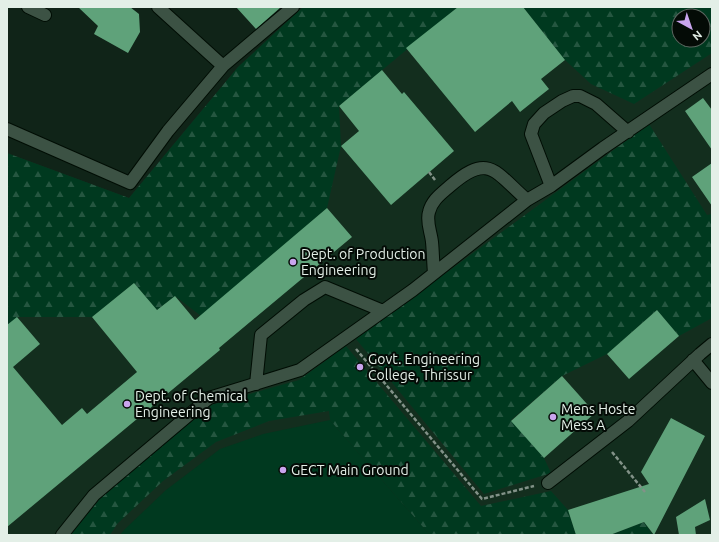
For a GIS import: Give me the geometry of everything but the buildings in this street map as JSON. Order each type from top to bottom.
[{"type":"street","points":[[28,7],[45,15]]},
{"type":"street","points":[[158,7],[223,66]]},
{"type":"street","points":[[7,129],[130,183],[168,131],[223,66],[294,7]]},
{"type":"street","points":[[62,535],[116,470],[209,398],[300,370],[434,273],[527,200],[551,186],[712,74]]},
{"type":"street","points":[[551,186],[531,134],[534,124],[544,113],[562,101],[573,96],[580,96],[596,104],[628,132]]},
{"type":"street","points":[[434,273],[428,212],[433,200],[463,175],[473,169],[484,168],[494,170],[527,200]]},
{"type":"street","points":[[256,384],[261,335],[304,300],[326,287],[383,311]]},
{"type":"street","points":[[548,483],[628,421],[712,344]]},
{"type":"street","points":[[693,360],[712,383]]},
{"type":"path","points":[[346,338],[482,499],[548,483]]},
{"type":"path","points":[[603,441],[644,492]]},
{"type":"shaded area","name":"Govt. Engineering College, Thrissur","points":[[303,7],[712,7],[712,535],[7,535],[7,153],[129,198],[238,67]]},
{"type":"green space","points":[[303,7],[458,7],[339,106],[341,146],[327,208],[201,316],[175,296],[157,310],[134,283],[92,317],[18,317],[7,325],[7,153],[129,198],[238,67]]},
{"type":"green space","points":[[523,7],[712,7],[712,53],[634,104],[591,84],[565,60]]},
{"type":"green space","points":[[649,124],[707,215],[712,214],[712,318],[679,336],[657,310],[607,354],[562,376],[511,420],[544,458],[551,473],[484,494],[356,339]]},
{"type":"green space","points":[[346,346],[481,506],[551,491],[568,510],[576,535],[430,535],[330,420],[329,411],[269,421],[216,442],[163,481],[117,524],[110,535],[70,535],[101,497],[211,405],[299,380]]},
{"type":"green space","name":"GECT Main Ground","points":[[330,420],[430,535],[120,535],[166,490],[220,449],[263,434]]},
{"type":"green space","points":[[644,522],[653,535],[610,535]]},
{"type":"place","name":"Dept. of Production Engineering","points":[[293,262]]},
{"type":"place","name":"Govt. Engineering College, Thrissur","points":[[360,367]]},
{"type":"place","name":"Dept. of Chemical Engineering","points":[[127,404]]},
{"type":"place","name":"Mens Hoste Mess A","points":[[553,417]]},
{"type":"place","name":"GECT Main Ground","points":[[283,470]]}]
